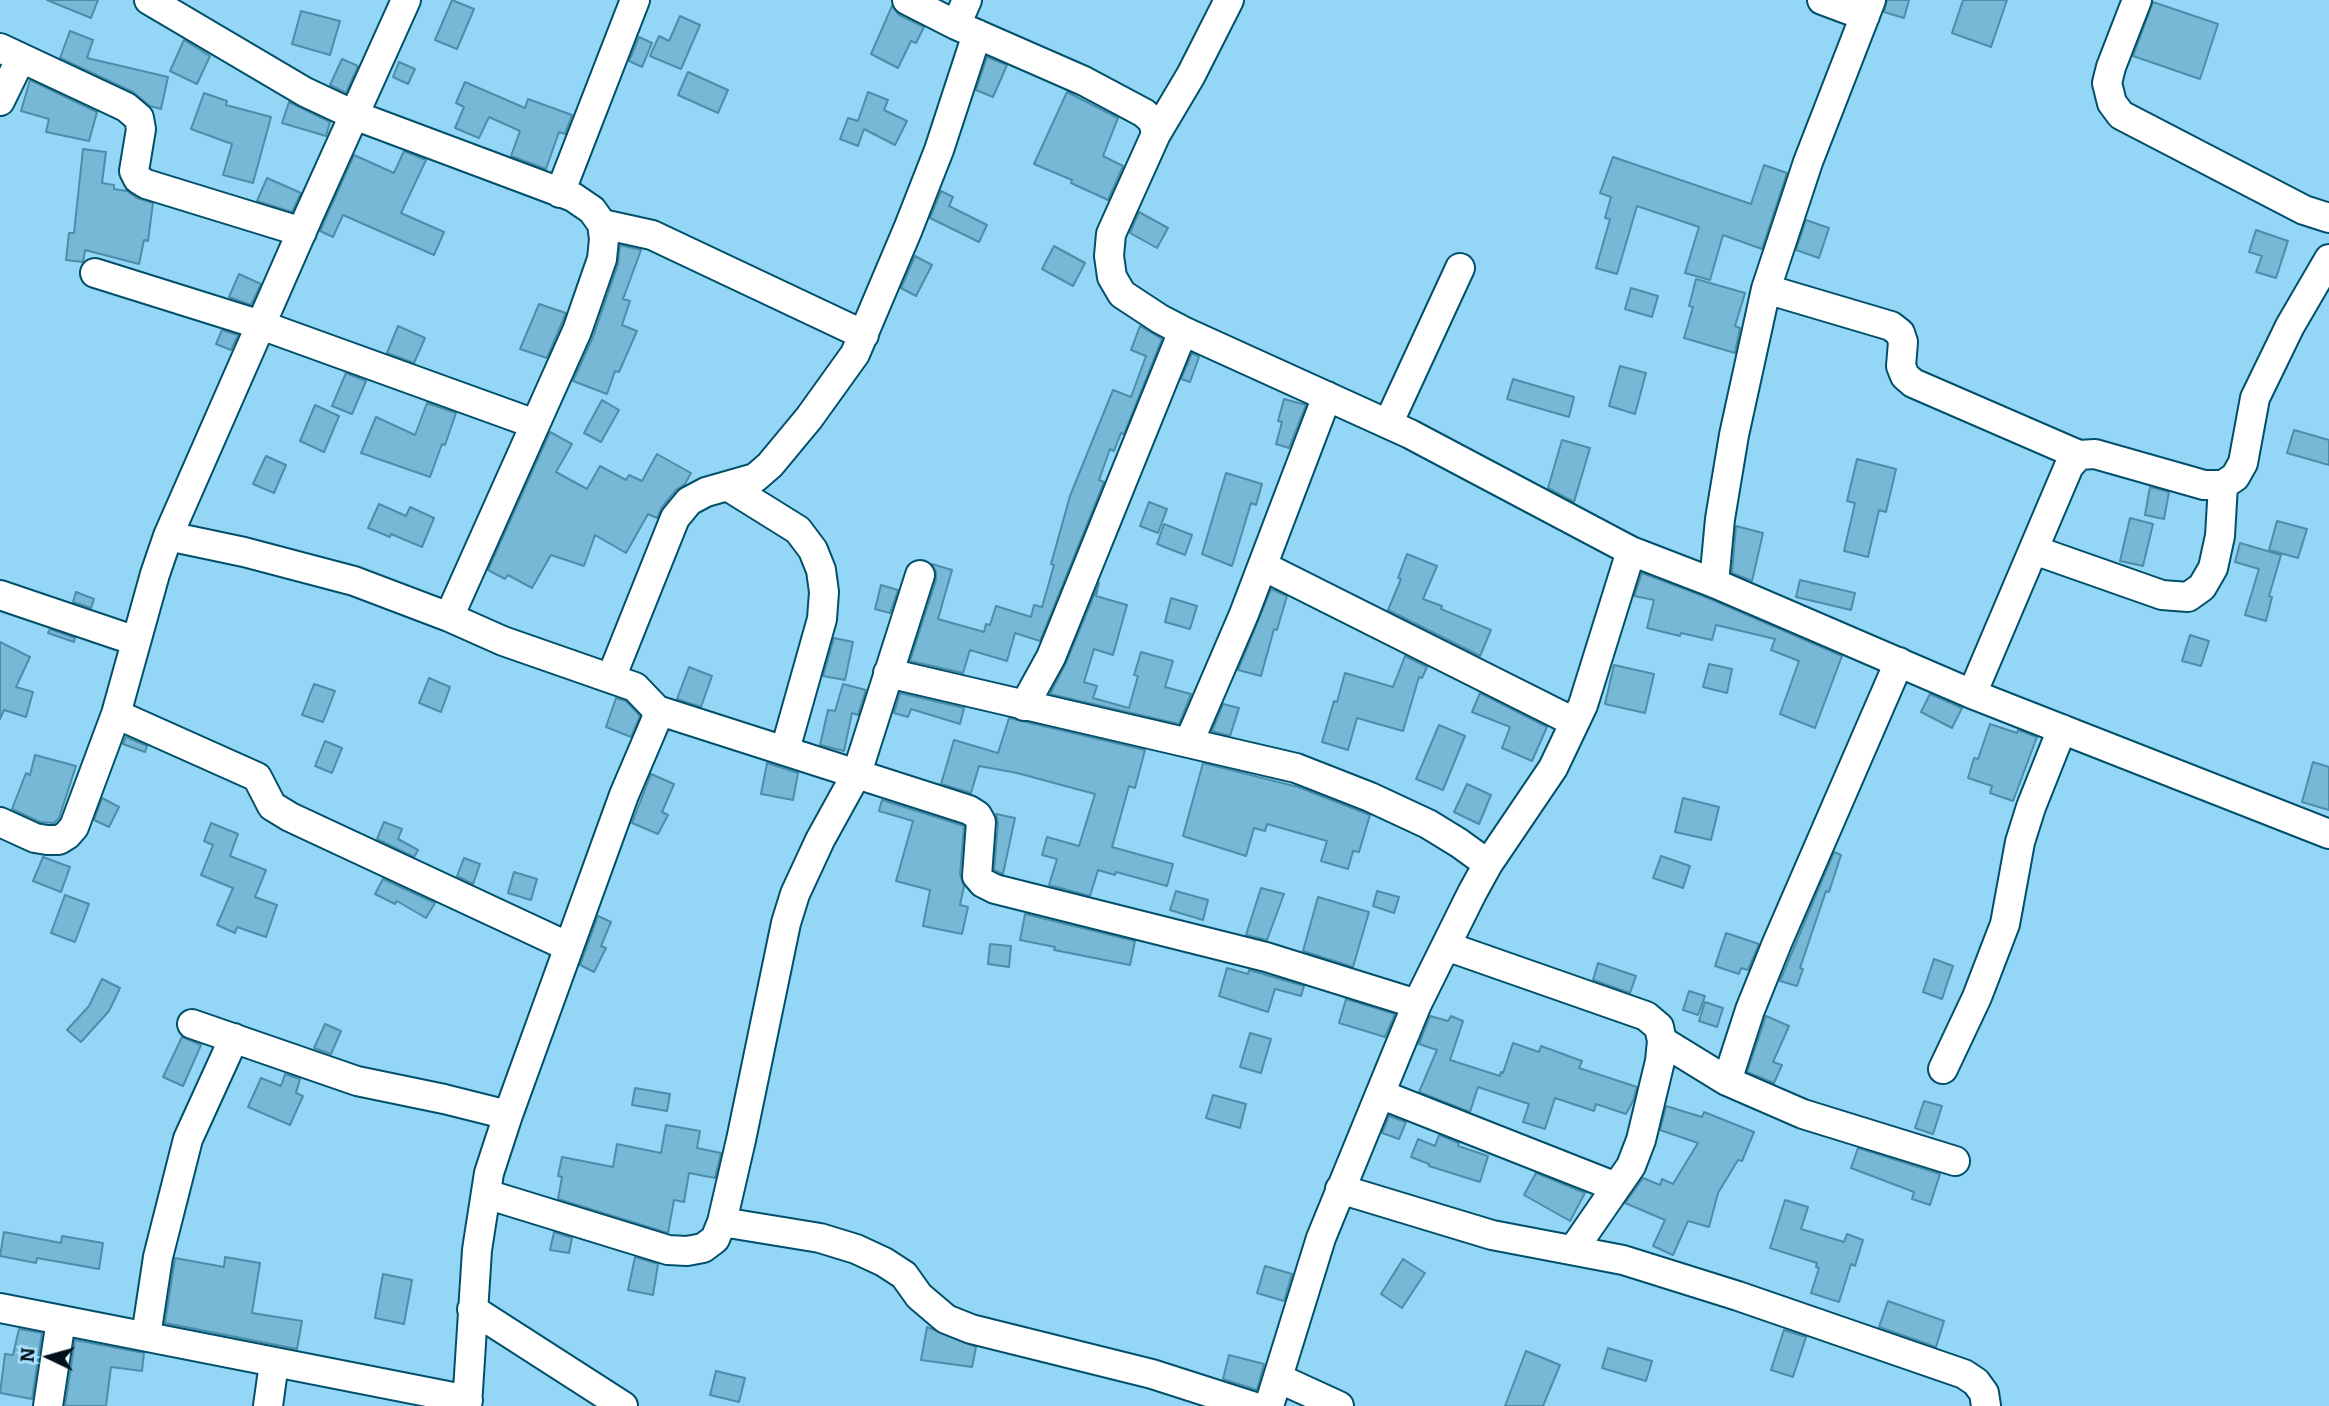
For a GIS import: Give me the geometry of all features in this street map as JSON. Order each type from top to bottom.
[{"type":"street","points":[[149,0],[275,75],[354,115],[573,198],[592,210],[602,224],[602,260],[577,331],[449,617]]},
{"type":"street","points":[[2,828],[35,838],[59,839],[67,835],[78,818],[117,714],[155,574],[168,537],[407,0]]},
{"type":"street","points":[[560,193],[635,0]]},
{"type":"street","points":[[907,0],[967,19],[1144,113],[1153,121],[1156,134]]},
{"type":"street","points":[[1229,0],[1181,94],[1156,134],[1111,234],[1109,256],[1112,277],[1122,293],[1183,331],[1388,424],[1631,551],[1714,583],[1972,694],[2329,834]]},
{"type":"street","points":[[1714,583],[1720,519],[1734,435],[1766,289],[1808,162],[1868,8],[1822,0]]},
{"type":"street","points":[[2137,0],[2107,83],[2112,103],[2121,115],[2304,210],[2329,219]]},
{"type":"street","points":[[611,678],[675,518],[689,501],[706,492],[755,478],[770,465],[855,354],[939,150],[967,19]]},
{"type":"street","points":[[0,101],[10,53],[126,107],[139,118],[141,129],[134,171],[138,179],[146,184],[302,232]]},
{"type":"street","points":[[602,224],[652,235],[864,335]]},
{"type":"street","points":[[1766,289],[1891,326],[1900,333],[1903,342],[1901,366],[1905,376],[1913,383],[2079,455],[2095,454],[2204,485],[2223,485],[2235,477],[2243,463],[2255,398],[2290,326],[2329,259]]},
{"type":"street","points":[[1388,424],[1461,268]]},
{"type":"street","points":[[95,273],[261,325],[535,424]]},
{"type":"street","points":[[1024,706],[1051,657],[1183,331]]},
{"type":"street","points":[[1189,742],[1263,566],[1327,396]]},
{"type":"street","points":[[1972,694],[2069,466],[2079,455]]},
{"type":"street","points":[[2034,550],[2162,595],[2188,597],[2202,587],[2213,568],[2220,536],[2223,485]]},
{"type":"street","points":[[729,487],[798,530],[813,550],[821,570],[824,592],[822,619],[785,750]]},
{"type":"street","points":[[168,537],[244,552],[354,581],[503,641],[635,687],[657,710],[954,803],[977,816],[981,822],[977,876],[983,883],[995,889],[1266,957],[1417,1004]]},
{"type":"street","points":[[1269,1406],[1321,1238],[1417,1004],[1488,864],[1553,768],[1583,705],[1631,551]]},
{"type":"street","points":[[1263,566],[1574,722]]},
{"type":"street","points":[[486,1194],[668,1250],[703,1248],[715,1239],[722,1222],[741,1140],[786,923],[820,841],[857,773],[920,575]]},
{"type":"street","points":[[0,595],[136,641]]},
{"type":"street","points":[[1727,1081],[1772,954],[1899,662]]},
{"type":"street","points":[[888,673],[1296,768],[1370,797],[1428,824],[1488,864]]},
{"type":"street","points":[[0,1308],[467,1403],[472,1309],[489,1173],[624,795],[656,720],[657,710]]},
{"type":"street","points":[[117,714],[257,777],[272,806],[290,817],[569,947]]},
{"type":"street","points":[[1943,1069],[1978,997],[2005,924],[2020,842],[2062,729]]},
{"type":"street","points":[[1446,946],[1646,1016],[1659,1027],[1662,1041],[1652,1101],[1631,1166],[1573,1250]]},
{"type":"street","points":[[192,1024],[357,1081],[444,1098],[508,1115]]},
{"type":"street","points":[[146,1336],[158,1257],[192,1130],[234,1038]]},
{"type":"street","points":[[1662,1041],[1727,1081],[1803,1114],[1955,1161]]},
{"type":"street","points":[[1380,1094],[1616,1187]]},
{"type":"street","points":[[1340,1189],[1492,1234],[1623,1260],[1738,1296],[1964,1374],[1976,1382],[1984,1394],[1986,1406]]},
{"type":"street","points":[[722,1222],[820,1238],[856,1249],[904,1275],[919,1296],[946,1319],[971,1329],[1152,1374],[1252,1406]]},
{"type":"street","points":[[472,1309],[622,1406]]},
{"type":"street","points":[[48,1406],[61,1320]]},
{"type":"street","points":[[268,1406],[274,1363]]},
{"type":"street","points":[[1278,1378],[1339,1406]]},
{"type":"building","points":[[47,0],[98,0],[91,18]]},
{"type":"building","points":[[452,0],[474,9],[457,49],[435,40]]},
{"type":"building","points":[[1887,0],[1909,0],[1904,18],[1884,12]]},
{"type":"building","points":[[1963,0],[2007,0],[1991,47],[1952,33]]},
{"type":"building","points":[[2153,2],[2218,24],[2200,79],[2133,56]]},
{"type":"building","points":[[892,6],[899,15],[924,27],[916,43],[911,41],[898,68],[871,54]]},
{"type":"building","points":[[301,11],[340,21],[330,55],[292,44]]},
{"type":"building","points":[[680,16],[700,25],[681,69],[650,56],[659,36],[669,41]]},
{"type":"building","points":[[70,31],[93,40],[87,58],[168,77],[161,109],[150,106],[133,92],[60,58]]},
{"type":"building","points":[[639,37],[652,43],[642,67],[629,61]]},
{"type":"building","points":[[184,40],[210,56],[197,84],[170,71]]},
{"type":"building","points":[[987,57],[1007,65],[993,97],[976,90]]},
{"type":"building","points":[[342,59],[358,66],[346,93],[330,85]]},
{"type":"building","points":[[399,62],[415,69],[408,84],[393,77]]},
{"type":"building","points":[[688,72],[728,90],[718,113],[678,95]]},
{"type":"building","points":[[30,80],[97,112],[89,141],[46,132],[49,119],[21,111]]},
{"type":"building","points":[[465,82],[525,108],[528,99],[572,115],[565,134],[559,132],[546,169],[511,156],[520,131],[489,117],[479,138],[455,128],[464,107],[456,103]]},
{"type":"building","points":[[868,92],[888,100],[884,110],[907,121],[895,145],[864,129],[858,146],[840,139],[848,118],[858,121]]},
{"type":"building","points":[[1067,92],[1118,118],[1103,156],[1123,166],[1108,200],[1071,183],[1072,180],[1034,164]]},
{"type":"building","points":[[204,93],[227,101],[226,105],[271,117],[253,183],[223,175],[232,144],[191,129]]},
{"type":"building","points":[[289,102],[330,122],[326,136],[282,123]]},
{"type":"building","points":[[83,149],[106,152],[102,183],[114,185],[114,189],[127,191],[137,198],[153,203],[148,241],[144,240],[139,264],[85,250],[83,262],[66,260],[69,233],[74,233]]},
{"type":"building","points":[[404,151],[426,160],[401,213],[444,232],[434,255],[343,215],[333,237],[320,231],[354,155],[394,173]]},
{"type":"building","points":[[1613,157],[1751,204],[1764,165],[1787,173],[1762,249],[1723,235],[1710,280],[1685,273],[1699,227],[1637,206],[1617,274],[1596,268],[1610,219],[1605,218],[1611,197],[1600,193]]},
{"type":"building","points":[[267,178],[301,193],[292,212],[257,201]]},
{"type":"building","points":[[941,191],[953,197],[949,206],[987,225],[979,242],[930,218]]},
{"type":"building","points":[[1139,212],[1168,228],[1157,248],[1130,233]]},
{"type":"building","points":[[1806,220],[1829,228],[1819,258],[1796,250]]},
{"type":"building","points":[[2256,230],[2288,241],[2276,278],[2256,272],[2262,256],[2249,252]]},
{"type":"building","points":[[620,245],[641,250],[623,299],[630,301],[622,325],[637,331],[619,372],[615,371],[607,394],[573,381],[593,337],[618,264]]},
{"type":"building","points":[[1054,246],[1085,263],[1073,286],[1042,269]]},
{"type":"building","points":[[915,256],[932,265],[916,296],[901,288]]},
{"type":"building","points":[[239,274],[261,284],[251,305],[229,297]]},
{"type":"building","points":[[1696,279],[1745,293],[1735,326],[1740,328],[1735,353],[1684,338],[1693,307],[1689,306]]},
{"type":"building","points":[[1631,288],[1658,296],[1652,317],[1625,309]]},
{"type":"building","points":[[539,304],[566,313],[547,358],[520,349]]},
{"type":"building","points":[[398,326],[425,338],[414,363],[387,353]]},
{"type":"building","points":[[1140,326],[1162,339],[1124,434],[1121,433],[1114,451],[1110,449],[1099,480],[1104,482],[1040,641],[1015,633],[1007,661],[970,650],[963,673],[910,661],[936,580],[932,564],[952,570],[938,619],[984,632],[986,624],[990,625],[996,606],[1031,617],[1034,605],[1042,607],[1070,496],[1113,390],[1131,397],[1146,356],[1131,350]]},
{"type":"building","points":[[222,330],[238,335],[231,350],[216,344]]},
{"type":"building","points":[[1192,353],[1199,357],[1190,382],[1181,379]]},
{"type":"building","points":[[1620,366],[1646,373],[1635,414],[1609,406]]},
{"type":"building","points":[[346,373],[366,381],[352,414],[332,406]]},
{"type":"building","points":[[1513,379],[1574,397],[1569,417],[1507,399]]},
{"type":"building","points":[[1284,399],[1306,405],[1289,448],[1276,444]]},
{"type":"building","points":[[602,400],[619,410],[601,442],[584,433]]},
{"type":"building","points":[[427,403],[456,413],[430,477],[361,453],[376,417],[415,435]]},
{"type":"building","points":[[315,405],[339,416],[324,452],[300,441]]},
{"type":"building","points":[[2294,430],[2329,440],[2329,465],[2287,453]]},
{"type":"building","points":[[550,432],[572,444],[556,472],[587,489],[600,466],[626,480],[629,475],[642,481],[657,454],[691,473],[685,484],[676,490],[662,507],[657,518],[648,514],[626,553],[595,535],[584,566],[551,555],[532,588],[508,575],[505,579],[488,570]]},
{"type":"building","points":[[1562,440],[1590,448],[1574,502],[1548,488]]},
{"type":"building","points":[[266,456],[286,465],[274,493],[253,484]]},
{"type":"building","points":[[1857,459],[1896,469],[1886,512],[1879,510],[1868,557],[1844,551],[1855,503],[1847,501]]},
{"type":"building","points":[[1226,473],[1262,484],[1256,505],[1251,503],[1232,566],[1202,554]]},
{"type":"building","points":[[2150,487],[2169,492],[2164,519],[2145,515]]},
{"type":"building","points":[[1149,502],[1167,509],[1158,533],[1140,526]]},
{"type":"building","points":[[379,504],[406,516],[410,507],[434,518],[422,547],[368,528]]},
{"type":"building","points":[[2130,518],[2153,524],[2143,566],[2120,561]]},
{"type":"building","points":[[2277,521],[2307,529],[2298,558],[2269,550]]},
{"type":"building","points":[[1164,524],[1192,535],[1185,555],[1157,544]]},
{"type":"building","points":[[1736,526],[1763,533],[1752,581],[1732,573]]},
{"type":"building","points":[[2240,543],[2281,555],[2269,596],[2272,597],[2266,621],[2245,615],[2259,569],[2235,562]]},
{"type":"building","points":[[1407,554],[1437,566],[1423,599],[1491,630],[1480,656],[1388,610],[1401,579],[1398,578]]},
{"type":"building","points":[[1642,573],[1708,598],[1842,656],[1815,728],[1780,714],[1799,661],[1771,650],[1775,639],[1716,625],[1712,640],[1647,628],[1654,600],[1634,596]]},
{"type":"building","points":[[1800,580],[1855,593],[1851,610],[1796,597]]},
{"type":"building","points":[[1099,583],[1096,596],[1127,605],[1113,655],[1094,649],[1084,682],[1097,686],[1093,698],[1129,708],[1141,652],[1173,661],[1165,687],[1191,694],[1179,724],[1050,694],[1066,663]]},
{"type":"building","points":[[881,585],[898,590],[890,613],[875,609]]},
{"type":"building","points":[[1271,589],[1287,596],[1277,630],[1274,629],[1261,676],[1238,670]]},
{"type":"building","points":[[76,592],[94,599],[91,608],[73,602]]},
{"type":"building","points":[[1171,598],[1197,606],[1190,629],[1165,622]]},
{"type":"building","points":[[50,629],[75,638],[74,642],[48,633]]},
{"type":"building","points":[[2190,635],[2209,641],[2201,666],[2182,661]]},
{"type":"building","points":[[834,638],[853,642],[845,680],[823,676]]},
{"type":"building","points":[[0,642],[30,657],[16,687],[33,692],[26,717],[4,710],[0,719]]},
{"type":"building","points":[[1405,656],[1427,667],[1422,678],[1419,677],[1403,731],[1357,718],[1348,750],[1322,742],[1345,673],[1393,687]]},
{"type":"building","points":[[1709,664],[1732,669],[1727,693],[1703,687]]},
{"type":"building","points":[[1614,665],[1654,674],[1645,713],[1605,704]]},
{"type":"building","points":[[689,667],[712,676],[701,707],[677,699]]},
{"type":"building","points":[[429,678],[450,687],[441,712],[419,703]]},
{"type":"building","points":[[314,684],[335,691],[323,722],[302,715]]},
{"type":"building","points":[[843,684],[866,690],[858,715],[852,713],[844,751],[820,745],[828,710],[835,711]]},
{"type":"building","points":[[900,693],[964,708],[960,724],[911,709],[908,717],[894,713]]},
{"type":"building","points":[[1480,693],[1547,727],[1532,761],[1502,748],[1510,727],[1472,712]]},
{"type":"building","points":[[1930,694],[1962,708],[1952,728],[1921,712]]},
{"type":"building","points":[[616,698],[626,701],[640,716],[631,737],[606,727]]},
{"type":"building","points":[[1223,704],[1239,708],[1230,736],[1212,731]]},
{"type":"building","points":[[1009,718],[1145,750],[1135,788],[1129,786],[1112,847],[1173,864],[1167,886],[1116,872],[1115,875],[1098,870],[1090,896],[1049,885],[1057,859],[1042,855],[1047,837],[1079,846],[1095,794],[1017,773],[979,766],[971,793],[941,784],[954,740],[998,753]]},
{"type":"building","points":[[1990,724],[2037,737],[2013,801],[1990,793],[1992,786],[1968,778]]},
{"type":"building","points":[[1439,725],[1465,736],[1443,790],[1416,779]]},
{"type":"building","points":[[126,737],[147,746],[145,752],[123,744]]},
{"type":"building","points":[[325,741],[342,748],[332,773],[315,766]]},
{"type":"building","points":[[35,755],[76,766],[59,818],[54,823],[40,822],[12,809],[26,773],[30,775]]},
{"type":"building","points":[[2313,762],[2329,767],[2329,810],[2302,802]]},
{"type":"building","points":[[767,763],[798,773],[793,800],[761,794]]},
{"type":"building","points":[[1203,763],[1298,787],[1370,815],[1359,852],[1353,851],[1348,869],[1321,861],[1327,841],[1267,824],[1265,831],[1254,828],[1246,856],[1183,836]]},
{"type":"building","points":[[651,774],[674,784],[662,812],[668,815],[658,834],[632,823]]},
{"type":"building","points":[[1467,784],[1491,795],[1479,824],[1454,812]]},
{"type":"building","points":[[102,798],[119,807],[109,827],[94,820]]},
{"type":"building","points":[[1683,798],[1719,807],[1711,840],[1675,832]]},
{"type":"building","points":[[882,800],[964,826],[960,875],[964,886],[960,905],[968,907],[962,934],[923,926],[930,890],[896,881],[913,821],[879,811]]},
{"type":"building","points":[[996,814],[1015,818],[1003,874],[994,870],[998,823]]},
{"type":"building","points":[[384,822],[402,829],[398,839],[418,850],[414,857],[377,839]]},
{"type":"building","points":[[211,823],[238,834],[230,856],[266,870],[255,897],[277,905],[266,937],[237,927],[235,933],[217,925],[233,888],[201,875],[213,845],[204,841]]},
{"type":"building","points":[[1834,852],[1841,855],[1800,968],[1803,969],[1797,986],[1780,981]]},
{"type":"building","points":[[1661,856],[1690,866],[1683,888],[1653,878]]},
{"type":"building","points":[[43,857],[70,867],[61,892],[33,881]]},
{"type":"building","points":[[464,858],[480,864],[473,884],[457,876]]},
{"type":"building","points":[[514,872],[537,879],[531,900],[508,893]]},
{"type":"building","points":[[383,879],[435,903],[426,918],[397,901],[395,904],[375,894]]},
{"type":"building","points":[[1261,888],[1284,894],[1267,940],[1246,935]]},
{"type":"building","points":[[1176,891],[1208,900],[1203,920],[1170,910]]},
{"type":"building","points":[[1377,891],[1399,897],[1394,913],[1373,906]]},
{"type":"building","points":[[65,895],[89,904],[75,942],[51,933]]},
{"type":"building","points":[[1318,897],[1369,912],[1353,967],[1303,951]]},
{"type":"building","points":[[1025,914],[1135,941],[1130,965],[1054,950],[1055,947],[1020,940]]},
{"type":"building","points":[[598,916],[611,922],[601,946],[606,948],[594,972],[580,965]]},
{"type":"building","points":[[1726,933],[1759,944],[1748,970],[1741,968],[1739,974],[1715,966]]},
{"type":"building","points":[[990,944],[1011,946],[1009,967],[988,964]]},
{"type":"building","points":[[1934,959],[1953,966],[1942,999],[1923,992]]},
{"type":"building","points":[[1598,963],[1636,976],[1630,993],[1593,980]]},
{"type":"building","points":[[1227,968],[1248,974],[1249,970],[1304,986],[1301,996],[1275,989],[1268,1012],[1219,996]]},
{"type":"building","points":[[102,979],[120,988],[109,1011],[81,1042],[67,1030],[89,1006]]},
{"type":"building","points":[[1689,991],[1705,996],[1698,1015],[1683,1010]]},
{"type":"building","points":[[1346,999],[1395,1014],[1385,1037],[1339,1023]]},
{"type":"building","points":[[1705,1002],[1723,1008],[1717,1027],[1699,1021]]},
{"type":"building","points":[[1430,1016],[1448,1021],[1451,1016],[1463,1021],[1450,1060],[1500,1076],[1513,1043],[1539,1052],[1541,1046],[1582,1061],[1579,1068],[1637,1087],[1633,1101],[1626,1114],[1596,1104],[1594,1111],[1555,1098],[1545,1129],[1523,1122],[1529,1104],[1478,1087],[1470,1112],[1419,1092],[1437,1050],[1419,1044]]},
{"type":"building","points":[[1766,1016],[1789,1026],[1773,1062],[1782,1065],[1774,1083],[1747,1072]]},
{"type":"building","points":[[325,1024],[341,1031],[331,1054],[314,1048]]},
{"type":"building","points":[[1250,1033],[1271,1039],[1261,1073],[1240,1067]]},
{"type":"building","points":[[182,1037],[201,1045],[183,1086],[163,1077]]},
{"type":"building","points":[[285,1074],[300,1079],[296,1093],[303,1096],[290,1125],[248,1107],[261,1078],[281,1086]]},
{"type":"building","points":[[635,1088],[670,1094],[667,1111],[632,1105]]},
{"type":"building","points":[[1213,1095],[1246,1104],[1240,1128],[1206,1118]]},
{"type":"building","points":[[1924,1101],[1942,1106],[1933,1134],[1915,1128]]},
{"type":"building","points":[[1666,1106],[1702,1117],[1704,1112],[1754,1132],[1742,1161],[1738,1160],[1718,1193],[1709,1227],[1688,1221],[1673,1255],[1653,1246],[1665,1220],[1625,1203],[1643,1178],[1660,1185],[1662,1179],[1673,1184],[1698,1143],[1660,1130]]},
{"type":"building","points":[[1389,1116],[1406,1122],[1399,1139],[1382,1133]]},
{"type":"building","points":[[666,1125],[700,1131],[697,1148],[721,1153],[715,1178],[689,1173],[684,1202],[674,1200],[668,1233],[558,1199],[562,1177],[558,1176],[562,1157],[613,1167],[617,1144],[661,1153]]},
{"type":"building","points":[[1439,1135],[1459,1143],[1458,1146],[1488,1156],[1480,1182],[1429,1166],[1411,1157],[1418,1139],[1435,1146]]},
{"type":"building","points":[[1858,1148],[1940,1174],[1930,1205],[1912,1199],[1914,1192],[1851,1168]]},
{"type":"building","points":[[1536,1173],[1585,1193],[1570,1221],[1524,1195]]},
{"type":"building","points":[[1785,1200],[1808,1207],[1801,1229],[1844,1242],[1847,1234],[1863,1240],[1855,1266],[1851,1264],[1839,1302],[1811,1293],[1819,1268],[1816,1267],[1817,1263],[1770,1248]]},
{"type":"building","points":[[4,1232],[61,1243],[62,1236],[103,1243],[99,1269],[37,1258],[36,1263],[0,1256]]},
{"type":"building","points":[[554,1232],[572,1238],[569,1253],[550,1250]]},
{"type":"building","points":[[225,1257],[260,1263],[252,1313],[302,1321],[297,1349],[165,1323],[175,1258],[224,1267]]},
{"type":"building","points":[[635,1257],[658,1264],[653,1295],[628,1290]]},
{"type":"building","points":[[1403,1259],[1425,1273],[1402,1308],[1381,1294]]},
{"type":"building","points":[[1265,1266],[1292,1274],[1284,1301],[1257,1293]]},
{"type":"building","points":[[383,1274],[412,1280],[404,1324],[375,1318]]},
{"type":"building","points":[[1888,1301],[1944,1321],[1936,1347],[1879,1327]]},
{"type":"building","points":[[927,1327],[976,1347],[972,1367],[921,1360]]},
{"type":"building","points":[[19,1329],[42,1333],[32,1399],[0,1393],[5,1354],[13,1355]]},
{"type":"building","points":[[1784,1330],[1806,1337],[1793,1377],[1771,1370]]},
{"type":"building","points":[[75,1340],[144,1353],[142,1371],[111,1367],[106,1406],[65,1406]]},
{"type":"building","points":[[1608,1348],[1652,1361],[1646,1381],[1602,1368]]},
{"type":"building","points":[[1526,1351],[1560,1365],[1543,1406],[1505,1406]]},
{"type":"building","points":[[1229,1355],[1264,1364],[1257,1390],[1223,1379]]},
{"type":"building","points":[[716,1371],[745,1378],[739,1402],[710,1395]]}]
